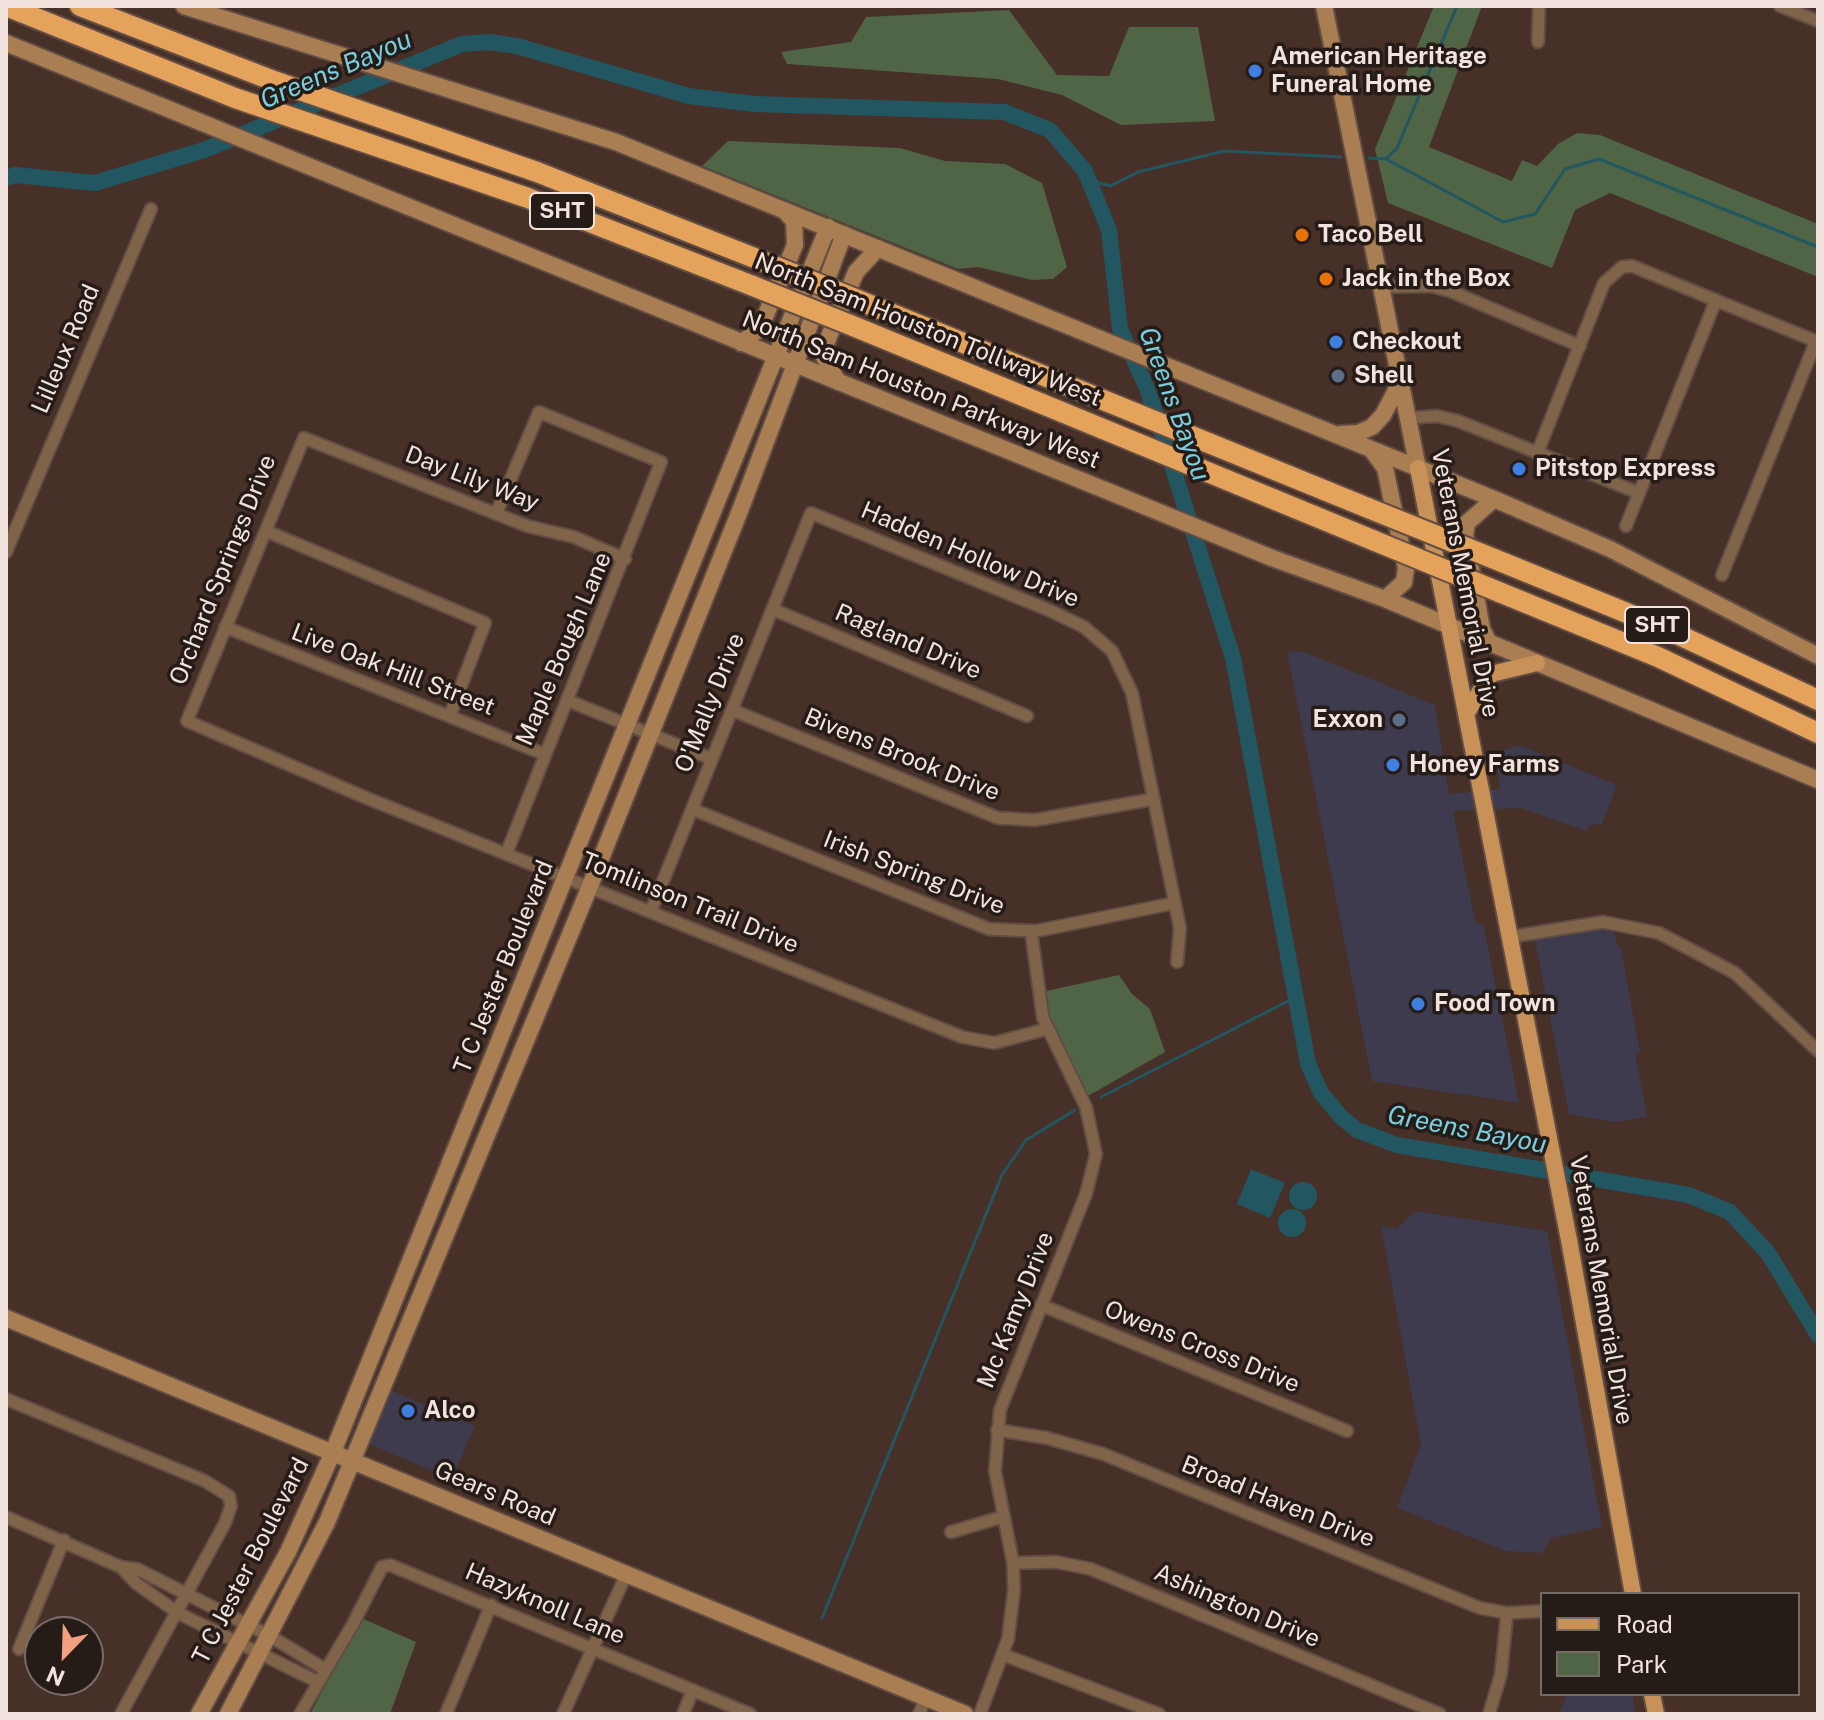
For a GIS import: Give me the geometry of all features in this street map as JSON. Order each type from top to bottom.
[{"type":"highway","name":"North Sam Houston Tollway West","points":[[6,6],[235,98],[528,198],[853,326],[1658,657],[1818,733]]},
{"type":"highway","name":"North Sam Houston Tollway West","points":[[84,7],[274,81],[537,172],[762,261],[1666,629],[1818,700]]},
{"type":"main road","points":[[184,6],[320,52],[616,142],[1494,499],[1610,549],[1818,656]]},
{"type":"main road","name":"Veterans Memorial Drive","points":[[1324,6],[1401,381],[1561,1201],[1631,1592]]},
{"type":"main road","name":"North Sam Houston Parkway West","points":[[6,43],[1272,558],[1385,599],[1818,780]]},
{"type":"main road","points":[[741,343],[758,330],[795,245],[794,221],[784,210]]},
{"type":"main road","name":"T C Jester Boulevard","points":[[199,1714],[288,1552],[333,1452],[828,227]]},
{"type":"main road","name":"T C Jester Boulevard","points":[[228,1714],[321,1536],[353,1460],[709,589],[844,234]]},
{"type":"main road","points":[[838,382],[823,355],[827,341],[856,272],[878,248]]},
{"type":"main road","points":[[1336,435],[1358,433],[1372,427],[1383,415],[1401,381]]},
{"type":"main road","points":[[1370,449],[1385,468],[1406,568],[1404,582],[1385,599]]},
{"type":"main road","points":[[1489,643],[1482,629],[1465,535],[1467,523],[1494,499]]},
{"type":"main road","points":[[687,580],[709,589]]},
{"type":"main road","points":[[1466,714],[1491,674],[1537,663]]},
{"type":"main road","points":[[470,1113],[493,1123]]},
{"type":"main road","points":[[393,1304],[414,1312]]},
{"type":"main road","name":"Gears Road","points":[[6,1318],[965,1714]]},
{"type":"street","points":[[1538,42],[1539,6]]},
{"type":"street","points":[[1780,6],[1818,21]]},
{"type":"street","name":"Lilleux Road","points":[[6,552],[151,209]]},
{"type":"street","points":[[1537,454],[1604,283],[1614,270],[1632,266],[1817,342],[1722,575]]},
{"type":"street","points":[[1382,287],[1431,286],[1450,291],[1580,346]]},
{"type":"street","points":[[1626,526],[1716,300]]},
{"type":"street","name":"Maple Bough Lane","points":[[496,514],[539,412],[661,462],[507,852]]},
{"type":"street","points":[[1408,418],[1437,416],[1458,421],[1639,493]]},
{"type":"street","name":"Day Lily Way","points":[[304,438],[496,514],[574,537],[625,559]]},
{"type":"street","name":"Orchard Springs Drive","points":[[187,721],[304,438]]},
{"type":"street","name":"O'Mally Drive","points":[[651,911],[811,513]]},
{"type":"street","name":"Hadden Hollow Drive","points":[[811,513],[1084,627],[1106,644],[1121,666],[1141,736],[1175,903],[1181,941],[1177,962]]},
{"type":"street","points":[[266,531],[485,623],[450,715]]},
{"type":"street","name":"Ragland Drive","points":[[772,609],[1027,716]]},
{"type":"street","name":"Live Oak Hill Street","points":[[225,627],[544,754]]},
{"type":"street","points":[[569,701],[712,759]]},
{"type":"street","name":"Bivens Brook Drive","points":[[732,710],[998,818],[1035,820],[1154,799]]},
{"type":"street","name":"Tomlinson Trail Drive","points":[[187,721],[962,1037],[994,1043],[1047,1029]]},
{"type":"street","name":"Irish Spring Drive","points":[[692,809],[961,920],[1006,932],[1031,931],[1175,903]]},
{"type":"street","points":[[1509,937],[1603,922],[1659,933],[1735,973],[1818,1051]]},
{"type":"street","name":"Mc Kamy Drive","points":[[980,1714],[1004,1655],[1012,1615],[1013,1563],[995,1471],[997,1430],[1007,1389],[1086,1194],[1096,1154],[1086,1107],[1047,1029],[1037,995],[1031,931]]},
{"type":"street","name":"Owens Cross Drive","points":[[1041,1305],[1347,1431]]},
{"type":"street","points":[[6,1399],[205,1481],[229,1496],[231,1506],[211,1549],[121,1714]]},
{"type":"street","name":"Broad Haven Drive","points":[[997,1430],[1047,1438],[1103,1454],[1464,1602],[1507,1613],[1540,1611]]},
{"type":"street","points":[[6,1517],[121,1567],[137,1569],[270,1636],[326,1670],[300,1714]]},
{"type":"street","points":[[951,1532],[1002,1517]]},
{"type":"street","points":[[19,1649],[64,1540]]},
{"type":"street","name":"Ashington Drive","points":[[1013,1563],[1056,1562],[1091,1569],[1440,1714]]},
{"type":"street","name":"Hazyknoll Lane","points":[[326,1670],[382,1567],[390,1565],[750,1714]]},
{"type":"street","points":[[121,1567],[137,1584],[178,1613],[318,1682]]},
{"type":"street","points":[[563,1714],[626,1575]]},
{"type":"street","points":[[446,1714],[491,1605]]},
{"type":"street","points":[[1489,1714],[1501,1674],[1507,1613]]},
{"type":"street","points":[[1004,1655],[1159,1714]]},
{"type":"street","points":[[683,1714],[693,1690]]},
{"type":"street","points":[[919,1714],[926,1698]]},
{"type":"shaded area","points":[[1287,651],[1304,652],[1435,705],[1449,794],[1500,789],[1496,753],[1519,745],[1617,785],[1602,824],[1590,825],[1586,831],[1521,808],[1453,811],[1475,921],[1484,927],[1519,1103],[1372,1081]]},
{"type":"shaded area","points":[[1591,926],[1614,928],[1616,942],[1621,949],[1640,1052],[1635,1053],[1647,1117],[1615,1122],[1569,1114],[1534,936]]},
{"type":"shaded area","points":[[1415,1211],[1547,1231],[1602,1527],[1551,1538],[1543,1553],[1506,1551],[1397,1508],[1421,1445],[1381,1226],[1397,1229]]},
{"type":"shaded area","points":[[392,1391],[475,1426],[452,1479],[369,1444]]},
{"type":"shaded area","points":[[1566,1696],[1632,1696],[1636,1714],[1559,1714]]},
{"type":"green space","points":[[1434,6],[1482,6],[1429,147],[1512,181],[1522,160],[1537,166],[1558,144],[1577,133],[1600,135],[1818,224],[1818,277],[1610,193],[1575,210],[1552,268],[1388,203],[1375,149]]},
{"type":"green space","points":[[1009,10],[1057,75],[1109,76],[1129,27],[1198,27],[1215,121],[1121,125],[1062,95],[998,79],[787,64],[781,52],[851,42],[866,17]]},
{"type":"green space","points":[[728,141],[900,148],[945,161],[1005,164],[1042,183],[1067,267],[1053,279],[1032,280],[978,267],[958,269],[702,166]]},
{"type":"green space","points":[[1119,975],[1132,994],[1150,1009],[1165,1052],[1088,1096],[1061,1049],[1042,992]]},
{"type":"green space","points":[[361,1618],[416,1642],[390,1714],[310,1714]]},
{"type":"water","points":[[1251,1169],[1285,1183],[1270,1218],[1237,1204]]},
{"type":"water","points":[[1303,1182],[1313,1186],[1317,1196],[1313,1206],[1303,1210],[1293,1206],[1289,1196],[1293,1186]]},
{"type":"water","points":[[1292,1209],[1302,1213],[1306,1223],[1302,1233],[1292,1237],[1282,1233],[1278,1223],[1282,1213]]},
{"type":"waterway","points":[[1387,158],[1397,148],[1457,6]]},
{"type":"waterway","name":"Greens Bayou","points":[[6,178],[15,175],[95,183],[204,150],[462,44],[489,42],[517,46],[689,96],[755,104],[1004,112],[1050,130],[1085,171],[1109,230],[1120,329],[1149,393],[1233,658],[1308,1064],[1321,1093],[1341,1117],[1357,1130],[1397,1145],[1689,1195],[1730,1212],[1768,1253],[1818,1335]]},
{"type":"waterway","points":[[1089,180],[1110,186],[1138,172],[1224,151],[1341,157]]},
{"type":"waterway","points":[[1369,158],[1386,159],[1503,222],[1535,214],[1565,169],[1599,159],[1818,247]]},
{"type":"waterway","points":[[1101,1097],[1296,997]]},
{"type":"waterway","points":[[822,1618],[1002,1175],[1026,1140],[1075,1110]]},
{"type":"place","name":"American Heritage Funeral Home","points":[[1255,71]]},
{"type":"place","name":"Taco Bell","points":[[1302,235]]},
{"type":"place","name":"Jack in the Box","points":[[1326,279]]},
{"type":"place","name":"Checkout","points":[[1336,342]]},
{"type":"place","name":"Shell","points":[[1338,376]]},
{"type":"place","name":"Pitstop Express","points":[[1519,469]]},
{"type":"place","name":"Exxon","points":[[1399,720]]},
{"type":"place","name":"Honey Farms","points":[[1393,765]]},
{"type":"place","name":"Food Town","points":[[1418,1004]]},
{"type":"place","name":"Alco","points":[[408,1411]]}]
